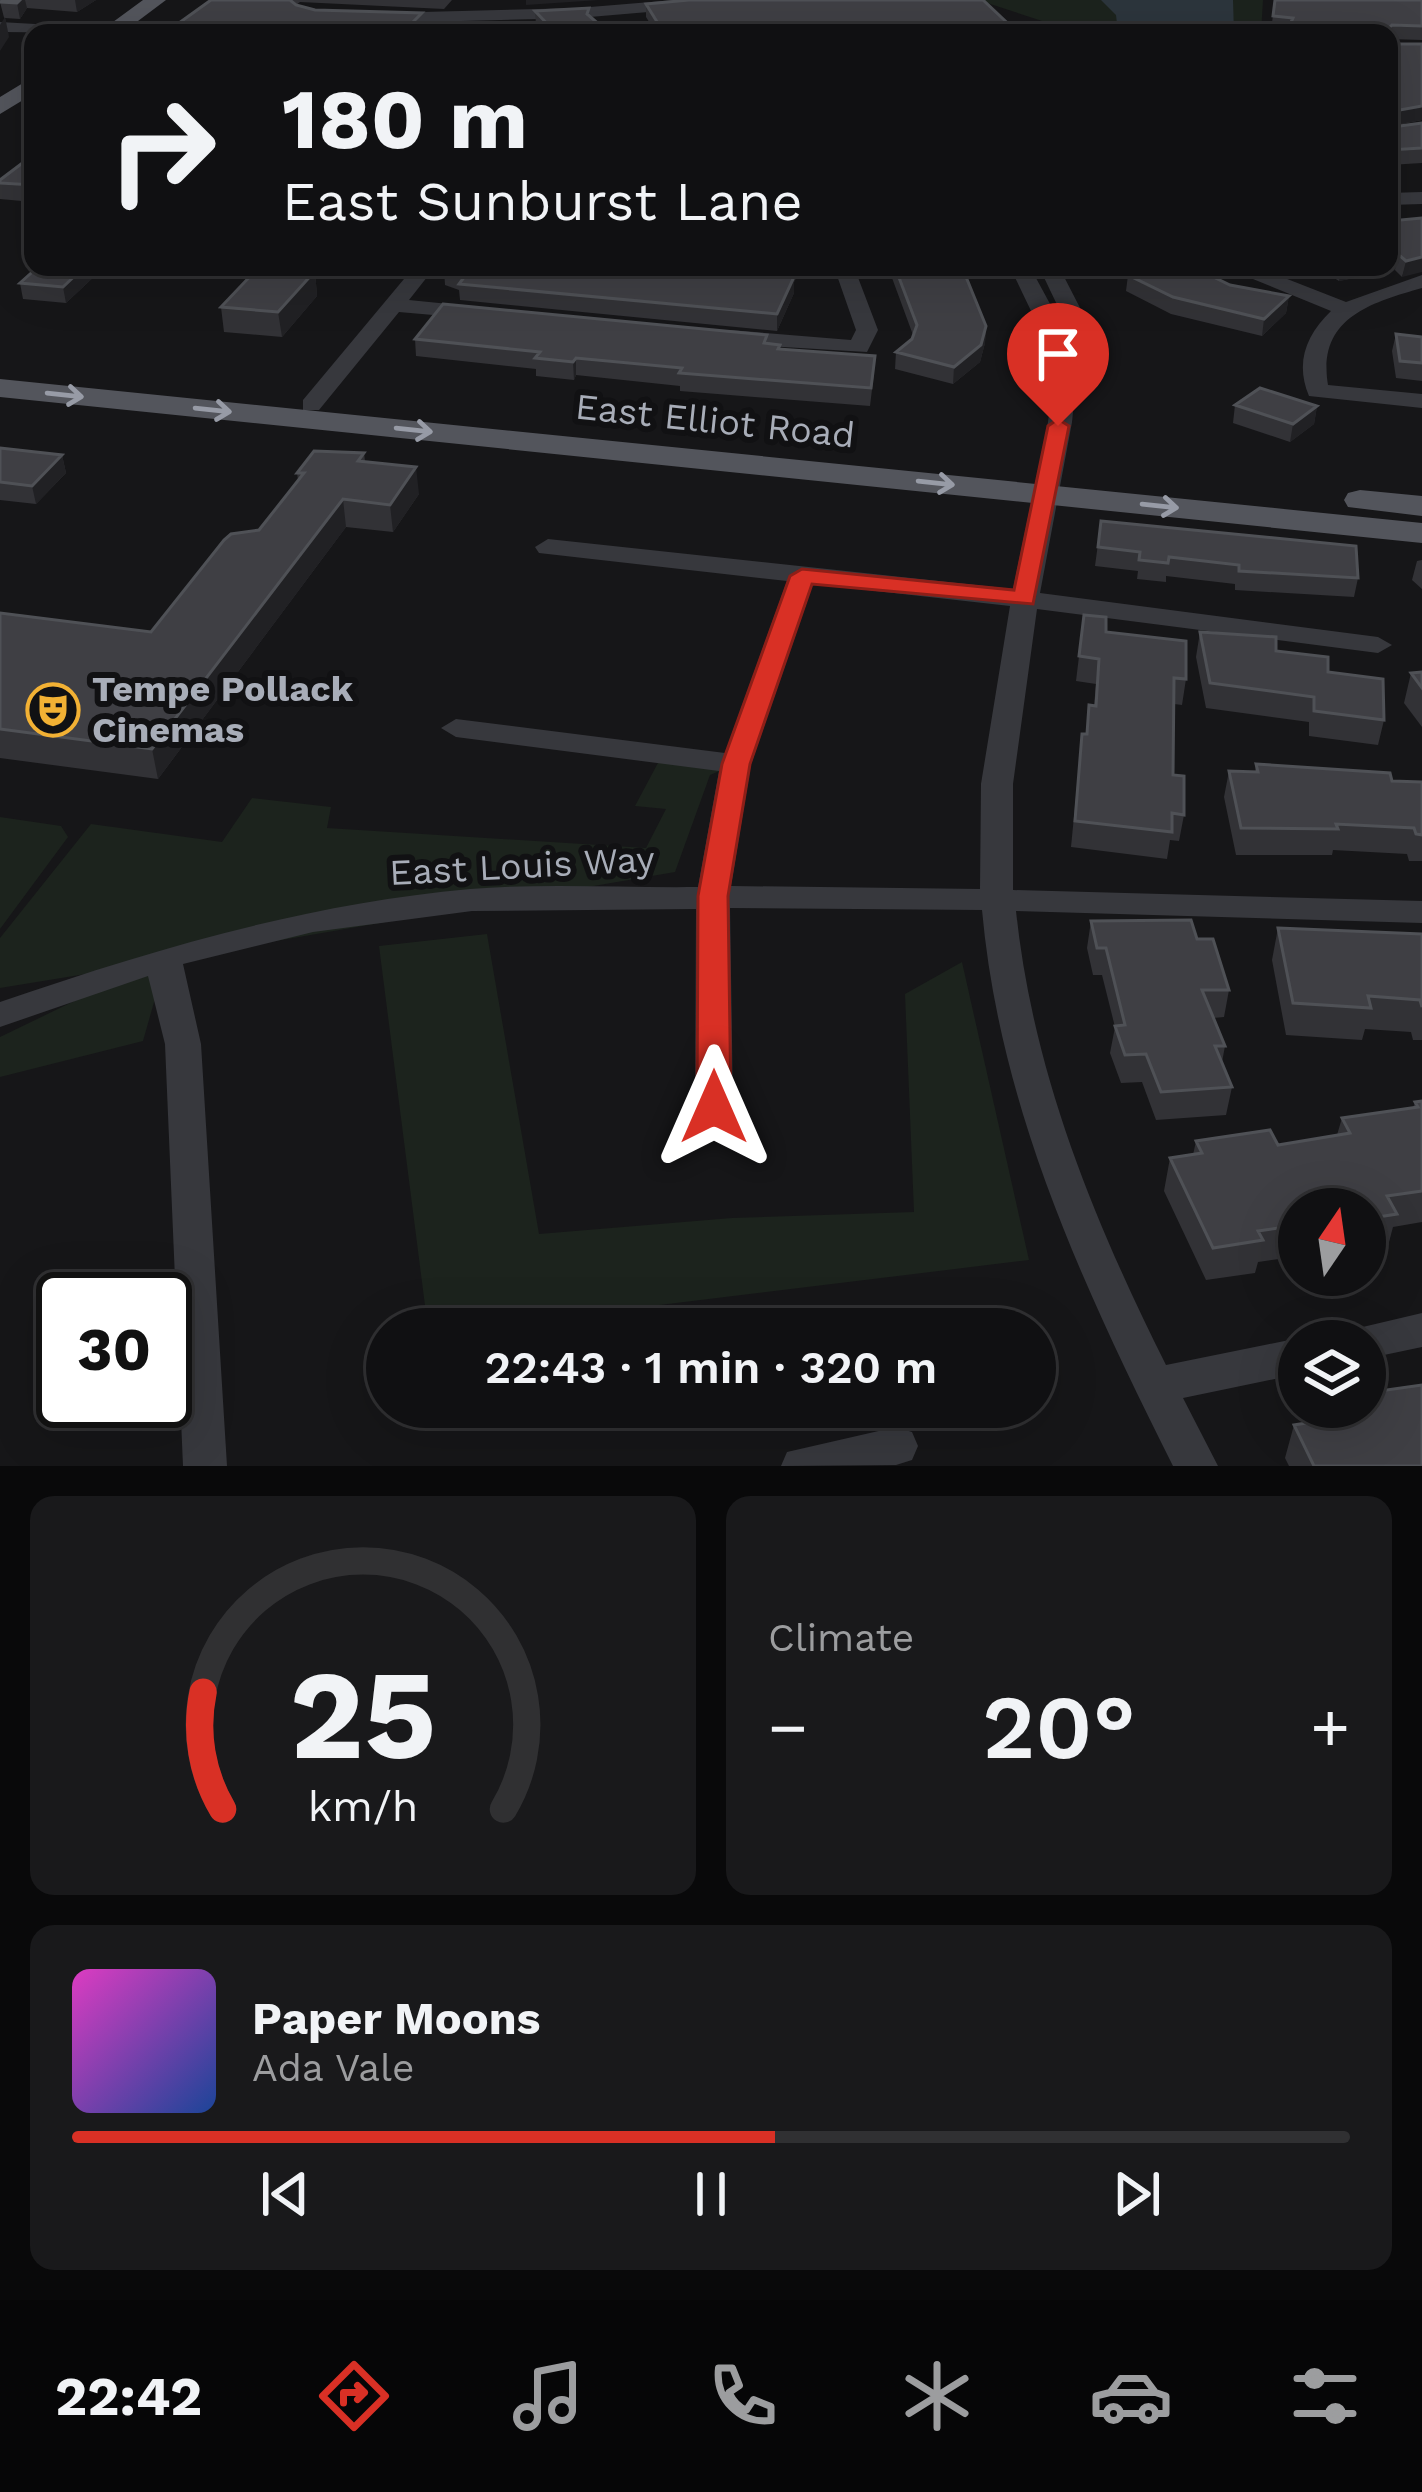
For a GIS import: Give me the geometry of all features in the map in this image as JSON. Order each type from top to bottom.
[{"type":"main road","points":[[120,24],[156,0]]},
{"type":"main road","name":"East Elliot Road","points":[[0,362],[1047,481],[1422,533]]},
{"type":"main road","name":"East Elliot Road","points":[[0,388],[1047,481],[1422,506]]},
{"type":"street","points":[[358,17],[622,17],[730,0]]},
{"type":"street","points":[[316,400],[418,276]]},
{"type":"street","points":[[713,335],[859,347],[867,330],[847,276]]},
{"type":"street","points":[[1024,276],[1054,336],[1068,350]]},
{"type":"street","points":[[1053,276],[1083,335],[1068,350],[997,782],[997,898],[1012,1026],[1029,1093],[1070,1203],[1196,1466]]},
{"type":"street","points":[[1263,276],[1343,308]]},
{"type":"street","points":[[1422,281],[1343,308],[1319,341],[1311,370],[1317,392],[1422,401]]},
{"type":"street","points":[[394,305],[504,316]]},
{"type":"street","points":[[548,547],[1024,599],[1378,645]]},
{"type":"street","points":[[714,1107],[713,896],[736,764],[802,576]]},
{"type":"street","points":[[456,728],[736,764]]},
{"type":"street","name":"East Louis Way","points":[[0,1015],[166,957],[313,921],[472,901],[713,896],[997,898],[1422,912]]},
{"type":"street","points":[[166,957],[165,978],[183,1044],[205,1466]]},
{"type":"street","points":[[1386,1338],[1422,1330]]},
{"type":"street","points":[[1154,1386],[1278,1360]]},
{"type":"street","points":[[803,1466],[896,1446]]},
{"type":"shaded area","points":[[978,0],[1263,0],[1262,24],[1051,24]]},
{"type":"shaded area","points":[[1101,0],[1233,0],[1234,24],[1117,24],[1116,15]]},
{"type":"shaded area","points":[[659,761],[736,764],[710,775],[675,872],[166,960],[143,1041],[0,1077],[0,1037],[153,963],[0,988],[0,938],[91,824],[222,842],[252,798],[331,807],[327,828],[646,848],[666,809],[635,806]]},
{"type":"shaded area","points":[[0,817],[61,826],[68,837],[0,929]]},
{"type":"shaded area","points":[[487,934],[539,1234],[732,1218],[914,1212],[905,994],[962,962],[1029,1260],[635,1308],[425,1308],[379,946]]},
{"type":"building","points":[[211,0],[290,0],[315,10],[422,13],[412,23],[427,24],[178,24]]},
{"type":"building","points":[[983,0],[1008,24],[658,24],[646,4]]},
{"type":"building","points":[[1275,0],[1422,0],[1422,26],[1290,24],[1293,18],[1273,16]]},
{"type":"building","points":[[589,8],[587,14],[599,24],[547,24],[535,11]]},
{"type":"building","points":[[1398,44],[1422,44],[1422,106],[1398,110]]},
{"type":"building","points":[[1422,123],[1422,148],[1398,149],[1398,126]]},
{"type":"building","points":[[24,162],[24,184],[0,180]]},
{"type":"building","points":[[1422,218],[1422,257],[1406,261],[1398,254],[1398,220]]},
{"type":"building","points":[[28,276],[75,276],[63,287],[20,283]]},
{"type":"building","points":[[250,276],[310,276],[278,312],[221,307]]},
{"type":"building","points":[[465,276],[794,277],[777,314],[459,284]]},
{"type":"building","points":[[898,276],[966,276],[986,326],[981,345],[954,367],[896,352],[912,339],[917,325]]},
{"type":"building","points":[[1130,276],[1212,276],[1230,285],[1289,296],[1264,319],[1173,297]]},
{"type":"building","points":[[443,304],[767,335],[764,343],[780,345],[778,349],[875,356],[871,388],[679,373],[682,368],[576,358],[573,362],[535,358],[540,352],[415,339]]},
{"type":"building","points":[[1396,334],[1422,337],[1422,363],[1400,361]]},
{"type":"building","points":[[1260,388],[1317,406],[1293,424],[1235,405]]},
{"type":"building","points":[[0,448],[62,455],[32,486],[0,482]]},
{"type":"building","points":[[314,451],[364,453],[358,461],[416,467],[390,505],[343,499],[152,749],[0,729],[0,613],[151,632],[224,540],[231,534],[259,530],[304,473],[297,473]]},
{"type":"building","points":[[1101,521],[1356,546],[1358,578],[1239,571],[1239,565],[1169,557],[1168,563],[1139,560],[1140,552],[1098,547]]},
{"type":"building","points":[[1084,615],[1106,617],[1106,632],[1186,641],[1186,679],[1174,678],[1173,775],[1184,776],[1184,815],[1172,813],[1172,832],[1075,821],[1082,734],[1087,734],[1089,705],[1096,706],[1099,659],[1079,656]]},
{"type":"building","points":[[1200,632],[1276,637],[1276,651],[1328,657],[1328,672],[1383,679],[1384,720],[1314,711],[1314,697],[1210,683]]},
{"type":"building","points":[[1256,764],[1390,773],[1392,781],[1422,782],[1422,835],[1414,828],[1336,824],[1338,829],[1241,828],[1229,771],[1258,772]]},
{"type":"building","points":[[1191,920],[1197,939],[1213,939],[1229,990],[1202,990],[1225,1046],[1215,1046],[1232,1087],[1161,1092],[1146,1054],[1125,1055],[1115,1026],[1125,1025],[1106,948],[1097,948],[1091,921]]},
{"type":"building","points":[[1278,928],[1422,934],[1422,1007],[1420,1000],[1368,996],[1371,1008],[1293,1003]]},
{"type":"building","points":[[1422,1101],[1422,1191],[1387,1196],[1397,1214],[1386,1216],[1386,1188],[1278,1188],[1278,1228],[1258,1231],[1263,1240],[1213,1248],[1170,1158],[1202,1153],[1196,1141],[1270,1130],[1278,1145],[1350,1133],[1342,1118],[1418,1107],[1415,1102]]},
{"type":"building","points":[[1422,1385],[1422,1466],[1314,1466],[1295,1428],[1386,1428],[1386,1390]]},
{"type":"place","name":"Tempe Pollack Cinemas","points":[[53,710]]},
{"type":"route","points":[[714,1107],[713,896],[736,764],[802,576],[1024,599],[1058,426]]}]
